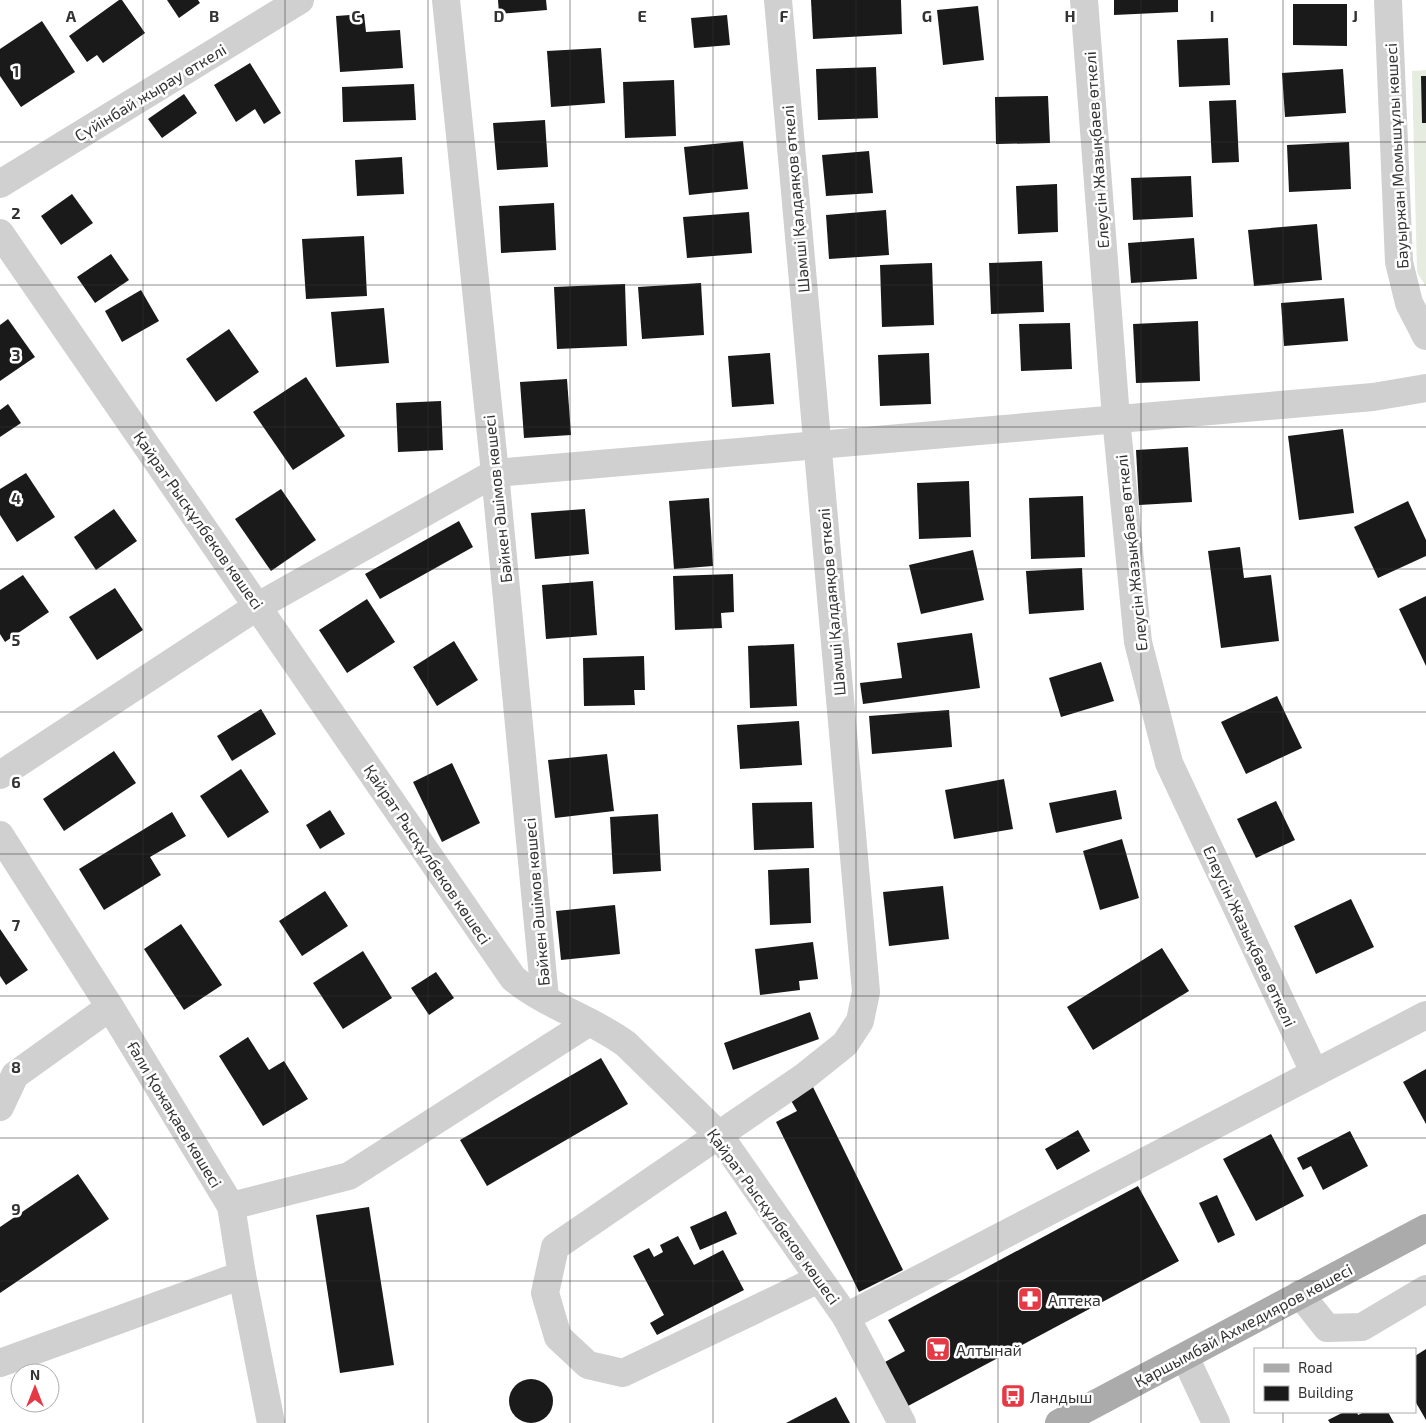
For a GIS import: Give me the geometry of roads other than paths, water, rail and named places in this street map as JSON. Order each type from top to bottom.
[{"type":"main road","name":"Қаршымбай Ахмедияров көшесі","points":[[1059,1423],[1426,1228]]},
{"type":"street","name":"Сүйінбай жырау өткелі","points":[[0,184],[300,0]]},
{"type":"street","name":"Бәйкен Әшімов көшесі","points":[[446,0],[495,473],[545,998]]},
{"type":"street","name":"Шәмші Қалдаяқов өткелі","points":[[778,0],[866,992],[860,1021],[845,1044],[805,1076],[555,1247],[545,1293],[558,1337],[588,1365],[623,1373],[820,1279]]},
{"type":"street","name":"Елеусін Жазықбаев өткелі","points":[[1084,0],[1116,418],[1138,642],[1169,762],[1314,1072]]},
{"type":"street","name":"Бауыржан Момышұлы көшесі","points":[[1388,0],[1399,262],[1409,302],[1426,336]]},
{"type":"street","name":"Қайрат Рысқұлбеков көшесі","points":[[0,233],[512,978],[531,993],[545,998],[588,1023],[609,1032],[626,1044],[719,1135],[846,1317],[902,1423]]},
{"type":"street","points":[[0,775],[258,606],[495,473],[1373,397],[1426,388]]},
{"type":"street","name":"Ғали Қожақаев көшесі","points":[[0,835],[110,1007],[231,1206],[242,1275],[271,1423]]},
{"type":"street","points":[[0,1106],[15,1075],[110,1007]]},
{"type":"street","points":[[846,1317],[1426,1015]]},
{"type":"street","points":[[231,1206],[349,1176],[588,1023]]},
{"type":"street","points":[[0,1363],[242,1275]]},
{"type":"street","points":[[1300,1294],[1327,1328],[1362,1327],[1426,1289]]},
{"type":"street","points":[[1185,1356],[1216,1423]]},
{"type":"place","name":"Аптека","points":[[1030,1299]]},
{"type":"place","name":"Алтынай","points":[[938,1349]]},
{"type":"place","name":"Ландыш","points":[[1013,1396]]}]
